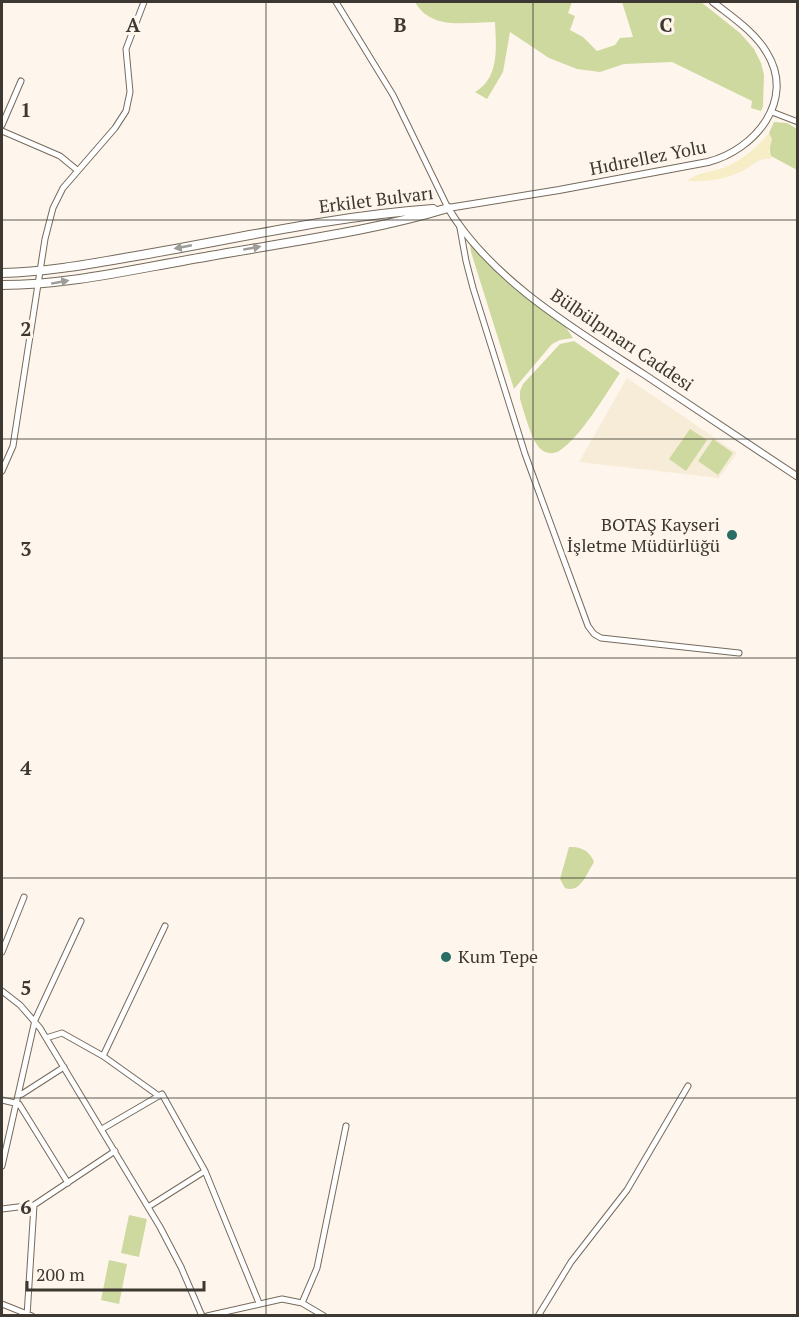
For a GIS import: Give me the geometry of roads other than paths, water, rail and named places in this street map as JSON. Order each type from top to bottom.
[{"type":"main road","name":"Erkilet Bulvarı","points":[[2,273],[41,272],[239,236],[402,211],[448,208]]},
{"type":"main road","name":"Erkilet Bulvarı","points":[[2,285],[39,285],[403,221],[448,208]]},
{"type":"street","points":[[2,471],[13,446],[45,239],[53,208],[63,188],[116,128],[126,111],[130,93],[126,49],[144,2]]},
{"type":"street","points":[[336,2],[383,77],[448,208]]},
{"type":"street","name":"Hıdırellez Yolu","points":[[448,208],[550,192],[714,160],[731,153],[752,138],[772,112],[777,89],[772,61],[754,36],[713,2]]},
{"type":"street","points":[[2,125],[21,81]]},
{"type":"street","points":[[772,112],[798,122]]},
{"type":"street","points":[[2,131],[60,156],[77,170]]},
{"type":"street","name":"Bülbülpınarı Caddesi","points":[[448,208],[460,228],[506,274],[552,312],[798,477]]},
{"type":"street","points":[[460,228],[473,288],[525,454],[588,626],[594,634],[602,638],[739,653]]},
{"type":"street","points":[[2,952],[24,897]]},
{"type":"street","points":[[2,1166],[35,1020],[81,921]]},
{"type":"street","points":[[103,1056],[165,926]]},
{"type":"street","points":[[2,991],[35,1020],[64,1067],[148,1207],[181,1267],[202,1316]]},
{"type":"street","points":[[46,1038],[62,1033],[103,1056],[159,1096]]},
{"type":"street","points":[[2,1100],[17,1099],[64,1067]]},
{"type":"street","points":[[538,1316],[571,1262],[627,1190],[688,1086]]},
{"type":"street","points":[[102,1130],[162,1094],[205,1171],[259,1303]]},
{"type":"street","points":[[17,1099],[68,1183]]},
{"type":"street","points":[[302,1303],[317,1268],[346,1126]]},
{"type":"street","points":[[2,1209],[34,1205],[115,1151]]},
{"type":"street","points":[[148,1207],[205,1171]]},
{"type":"street","points":[[2,1304],[29,1315],[34,1205]]},
{"type":"street","points":[[207,1316],[282,1299],[302,1303],[324,1316]]},
{"type":"place","name":"BOTAŞ Kayseri İşletme Müdürlüğü","points":[[732,535]]},
{"type":"place","name":"Kum Tepe","points":[[446,957]]}]
